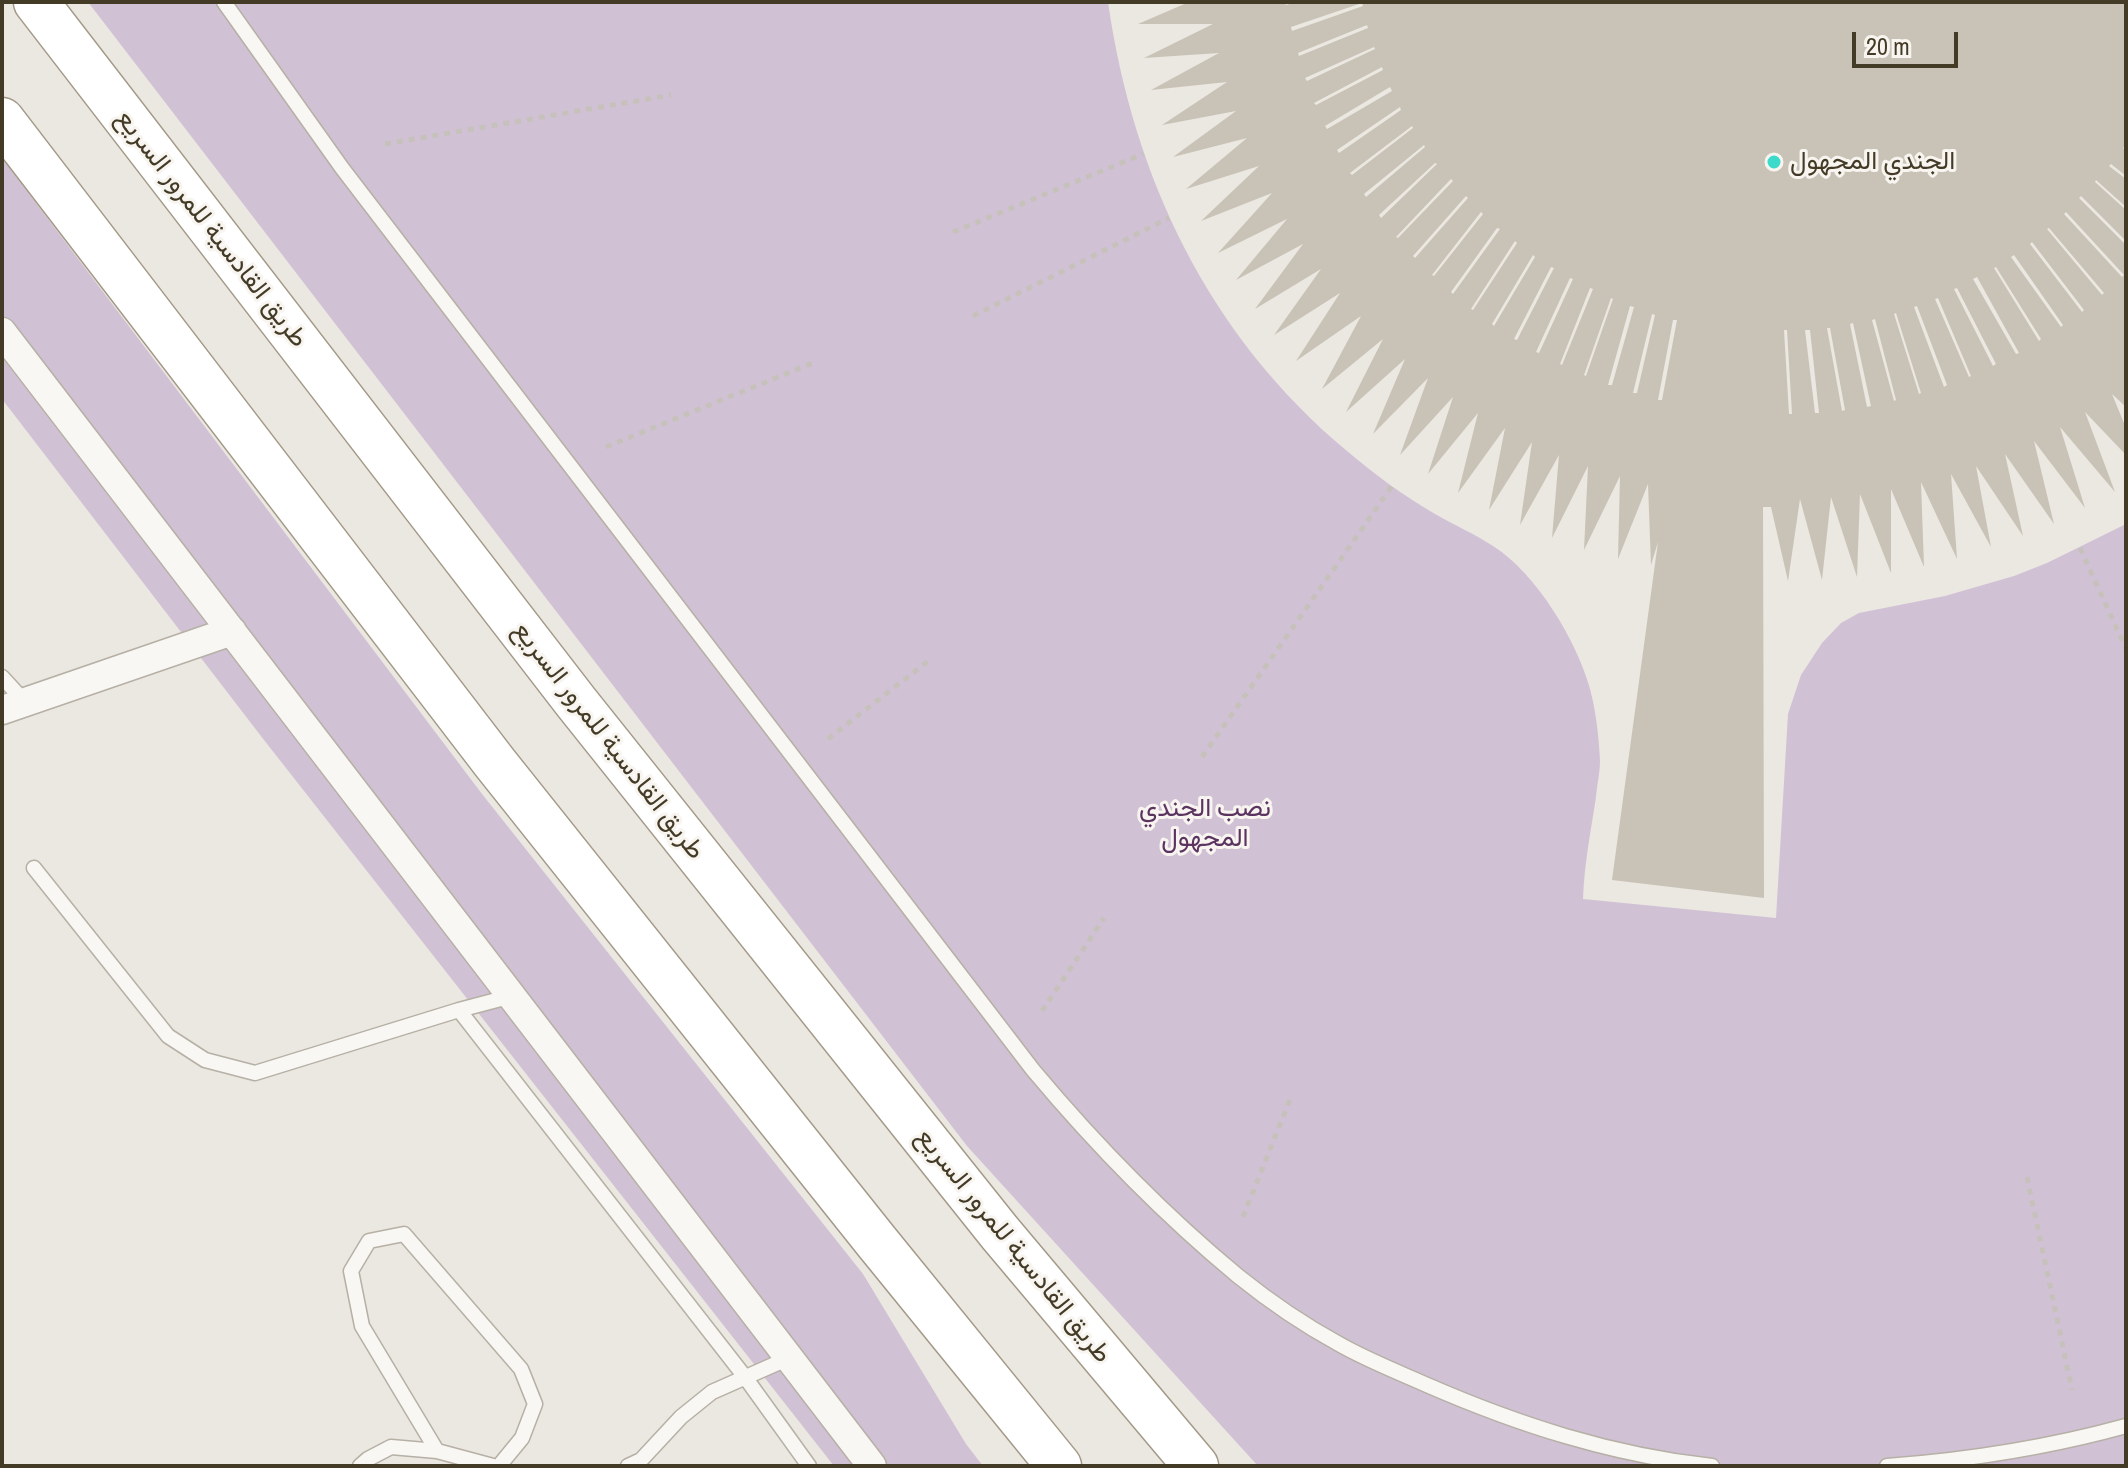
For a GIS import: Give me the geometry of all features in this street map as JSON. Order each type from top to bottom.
[{"type":"highway","name":"طريق القادسية للمرور السريع","points":[[36,2],[576,702],[1000,1233],[1196,1466]]},
{"type":"highway","points":[[2,120],[495,763],[1059,1466]]},
{"type":"street","points":[[2,332],[872,1466]]},
{"type":"street","points":[[14,706],[232,631]]},
{"type":"lane","points":[[224,2],[342,168],[1033,1070],[1129,1177],[1240,1277],[1339,1345],[1440,1391],[1568,1439],[1712,1466]]},
{"type":"lane","points":[[2,677],[14,706]]},
{"type":"lane","points":[[34,868],[168,1036],[205,1060],[255,1073],[512,996]]},
{"type":"lane","points":[[459,1010],[745,1377],[809,1466]]},
{"type":"lane","points":[[360,1466],[391,1447],[437,1451],[496,1466],[522,1438],[535,1404],[521,1369],[404,1234],[369,1241],[351,1271],[362,1326],[437,1451]]},
{"type":"lane","points":[[628,1466],[641,1460],[681,1417],[712,1392],[789,1358]]},
{"type":"lane","points":[[1887,1466],[2012,1453],[2126,1426]]},
{"type":"path","points":[[385,144],[671,95]]},
{"type":"path","points":[[953,232],[1143,154]]},
{"type":"path","points":[[973,316],[1169,218]]},
{"type":"path","points":[[606,447],[815,362]]},
{"type":"path","points":[[1202,757],[1392,486]]},
{"type":"path","points":[[2080,548],[2126,649]]},
{"type":"path","points":[[828,739],[931,659]]},
{"type":"path","points":[[1042,1011],[1104,918]]},
{"type":"path","points":[[1243,1217],[1291,1097]]},
{"type":"path","points":[[2027,1177],[2072,1390]]},
{"type":"green space","name":"نصب الجندي المجهول","points":[[88,2],[1108,2],[1136,130],[1158,191],[1185,249],[1217,305],[1255,357],[1298,406],[1347,451],[1412,500],[1509,558],[1539,590],[1565,630],[1590,689],[1600,752],[1583,899],[1776,918],[1788,714],[1801,675],[1822,643],[1841,623],[1859,613],[1945,596],[2014,576],[2126,524],[2126,1466],[1258,1466],[967,1146]]},
{"type":"green space","points":[[2,158],[482,794],[863,1274],[966,1444],[983,1466],[834,1466],[264,740],[2,399]]},
{"type":"building","points":[[1189,2],[1285,2],[1286,5],[1296,2],[2126,2],[2126,144],[2123,148],[2126,150],[2126,176],[2111,164],[2109,166],[2126,179],[2126,207],[2095,182],[2126,210],[2126,241],[2081,196],[2079,198],[2126,245],[2126,407],[2112,394],[2126,428],[2126,455],[2085,412],[2115,492],[2060,427],[2085,508],[2034,441],[2054,524],[2005,454],[2023,536],[1976,466],[1991,547],[1951,474],[1957,559],[1921,482],[1924,567],[1891,489],[1891,573],[1860,494],[1857,577],[1831,497],[1822,580],[1800,499],[1788,581],[1771,507],[1763,507],[1764,898],[1612,880],[1658,542],[1651,565],[1648,484],[1618,559],[1620,476],[1584,550],[1588,466],[1552,538],[1559,455],[1520,525],[1532,442],[1489,510],[1505,428],[1458,493],[1478,413],[1428,474],[1453,397],[1400,455],[1428,378],[1373,434],[1405,359],[1346,412],[1383,339],[1322,389],[1361,316],[1296,361],[1340,293],[1274,335],[1321,269],[1255,309],[1303,244],[1236,280],[1287,219],[1218,253],[1272,193],[1201,221],[1259,166],[1186,189],[1247,138],[1173,157],[1236,111],[1162,125],[1227,82],[1151,90],[1219,53],[1144,58],[1213,24],[1138,24]],"holes":[[[1362,3],[1363,6],[1292,31],[1291,27]],[[1367,25],[1368,28],[1299,56],[1298,53]],[[1374,47],[1307,81],[1305,78]],[[1382,67],[1383,70],[1316,105],[1314,103]],[[1390,87],[1392,91],[1327,129],[1325,126]],[[1400,107],[1401,110],[1339,153],[1337,150]],[[1412,126],[1352,175],[1350,173]],[[1424,145],[1366,197],[1364,194]],[[1435,163],[1437,164],[1381,218],[1379,215]],[[1451,179],[1453,181],[1396,237]],[[1466,196],[1468,198],[1415,258],[1413,256]],[[1481,212],[1483,214],[1432,275]],[[2066,212],[2124,275],[2122,277],[2064,214]],[[1497,228],[1500,229],[1453,294],[1451,292]],[[2047,229],[2104,293],[2102,295]],[[1515,241],[1517,243],[1471,309]],[[2032,242],[2084,310],[2082,312],[2030,244]],[[1533,255],[1535,257],[1494,326],[1492,324]],[[2014,255],[2063,325],[2061,327],[2011,257]],[[1551,267],[1554,268],[1517,340],[1514,339]],[[1994,268],[2041,339],[2039,341]],[[1977,277],[2019,353],[2016,354],[1973,279]],[[1570,278],[1573,279],[1539,353],[1536,352]],[[1590,288],[1593,289],[1562,365]],[[1957,288],[1996,364],[1993,366],[1954,289]],[[1938,298],[1969,377],[1935,299]],[[1613,299],[1586,376],[1584,375]],[[1630,306],[1634,307],[1612,385],[1608,385]],[[1917,306],[1947,385],[1944,387],[1914,307]],[[1652,314],[1655,315],[1637,393],[1633,393]],[[1894,314],[1921,393],[1919,394]],[[1875,319],[1894,401],[1872,320]],[[1673,320],[1677,320],[1662,400],[1658,400]],[[1853,323],[1871,406],[1867,407],[1850,324]],[[1827,328],[1830,328],[1845,410],[1842,411]],[[1784,330],[1787,330],[1792,414],[1789,414]],[[1805,330],[1810,330],[1819,413],[1815,413]]]},
{"type":"place","name":"الجندي المجهول","points":[[1774,162]]}]
